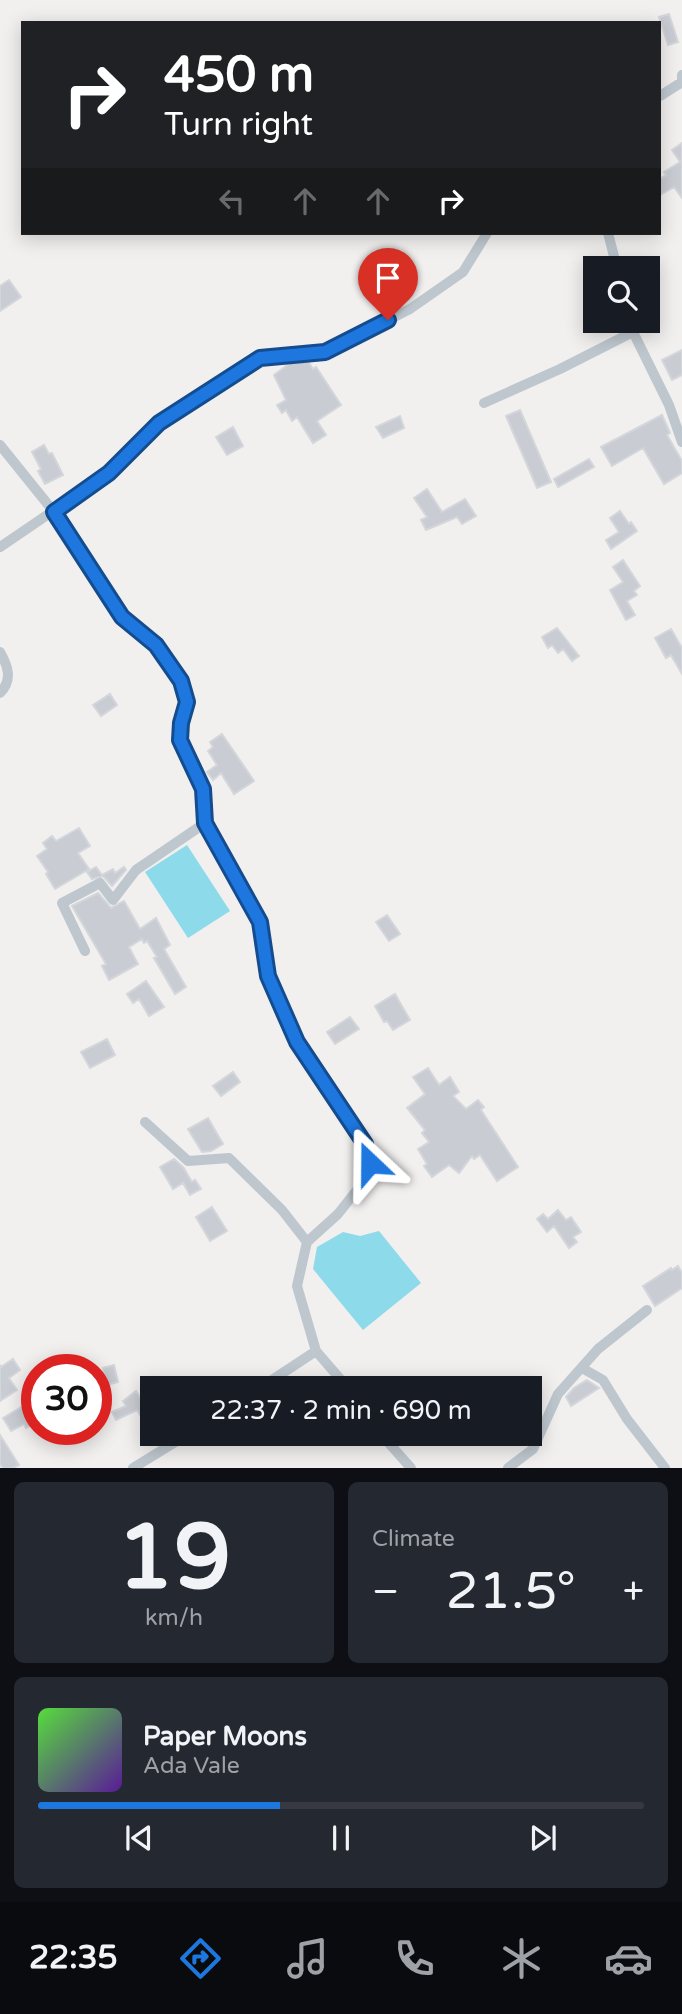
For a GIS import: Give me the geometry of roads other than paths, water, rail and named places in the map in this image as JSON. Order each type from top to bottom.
[{"type":"street","points":[[661,95],[682,82],[682,75]]},
{"type":"street","points":[[0,547],[109,473],[159,423],[260,358],[325,352],[410,309],[463,272],[486,235]]},
{"type":"street","points":[[609,235],[614,256]]},
{"type":"street","points":[[484,403],[631,333]]},
{"type":"street","points":[[633,333],[669,405],[682,442]]},
{"type":"street","points":[[0,445],[54,512],[122,617],[156,645],[181,681],[187,702],[180,740],[203,789],[205,823],[260,922],[268,976],[297,1042],[365,1144],[370,1163],[368,1176],[338,1214],[307,1242],[297,1286],[316,1351],[338,1376]]},
{"type":"street","points":[[0,652],[6,662],[9,676],[6,687],[0,693]]},
{"type":"street","points":[[85,951],[62,903],[100,883],[113,900],[136,870],[205,823]]},
{"type":"street","points":[[145,1122],[188,1161],[229,1158],[282,1210],[307,1242]]},
{"type":"street","points":[[508,1468],[533,1449],[558,1394],[598,1349],[647,1310]]},
{"type":"street","points":[[278,1376],[316,1351]]},
{"type":"street","points":[[582,1368],[603,1380],[627,1419],[665,1468]]},
{"type":"street","points":[[133,1468],[169,1446]]},
{"type":"street","points":[[392,1446],[411,1468]]},
{"type":"water","points":[[187,845],[230,911],[188,938],[145,872]]},
{"type":"water","points":[[379,1231],[421,1283],[363,1330],[313,1269],[317,1247],[343,1232],[360,1236]]}]
